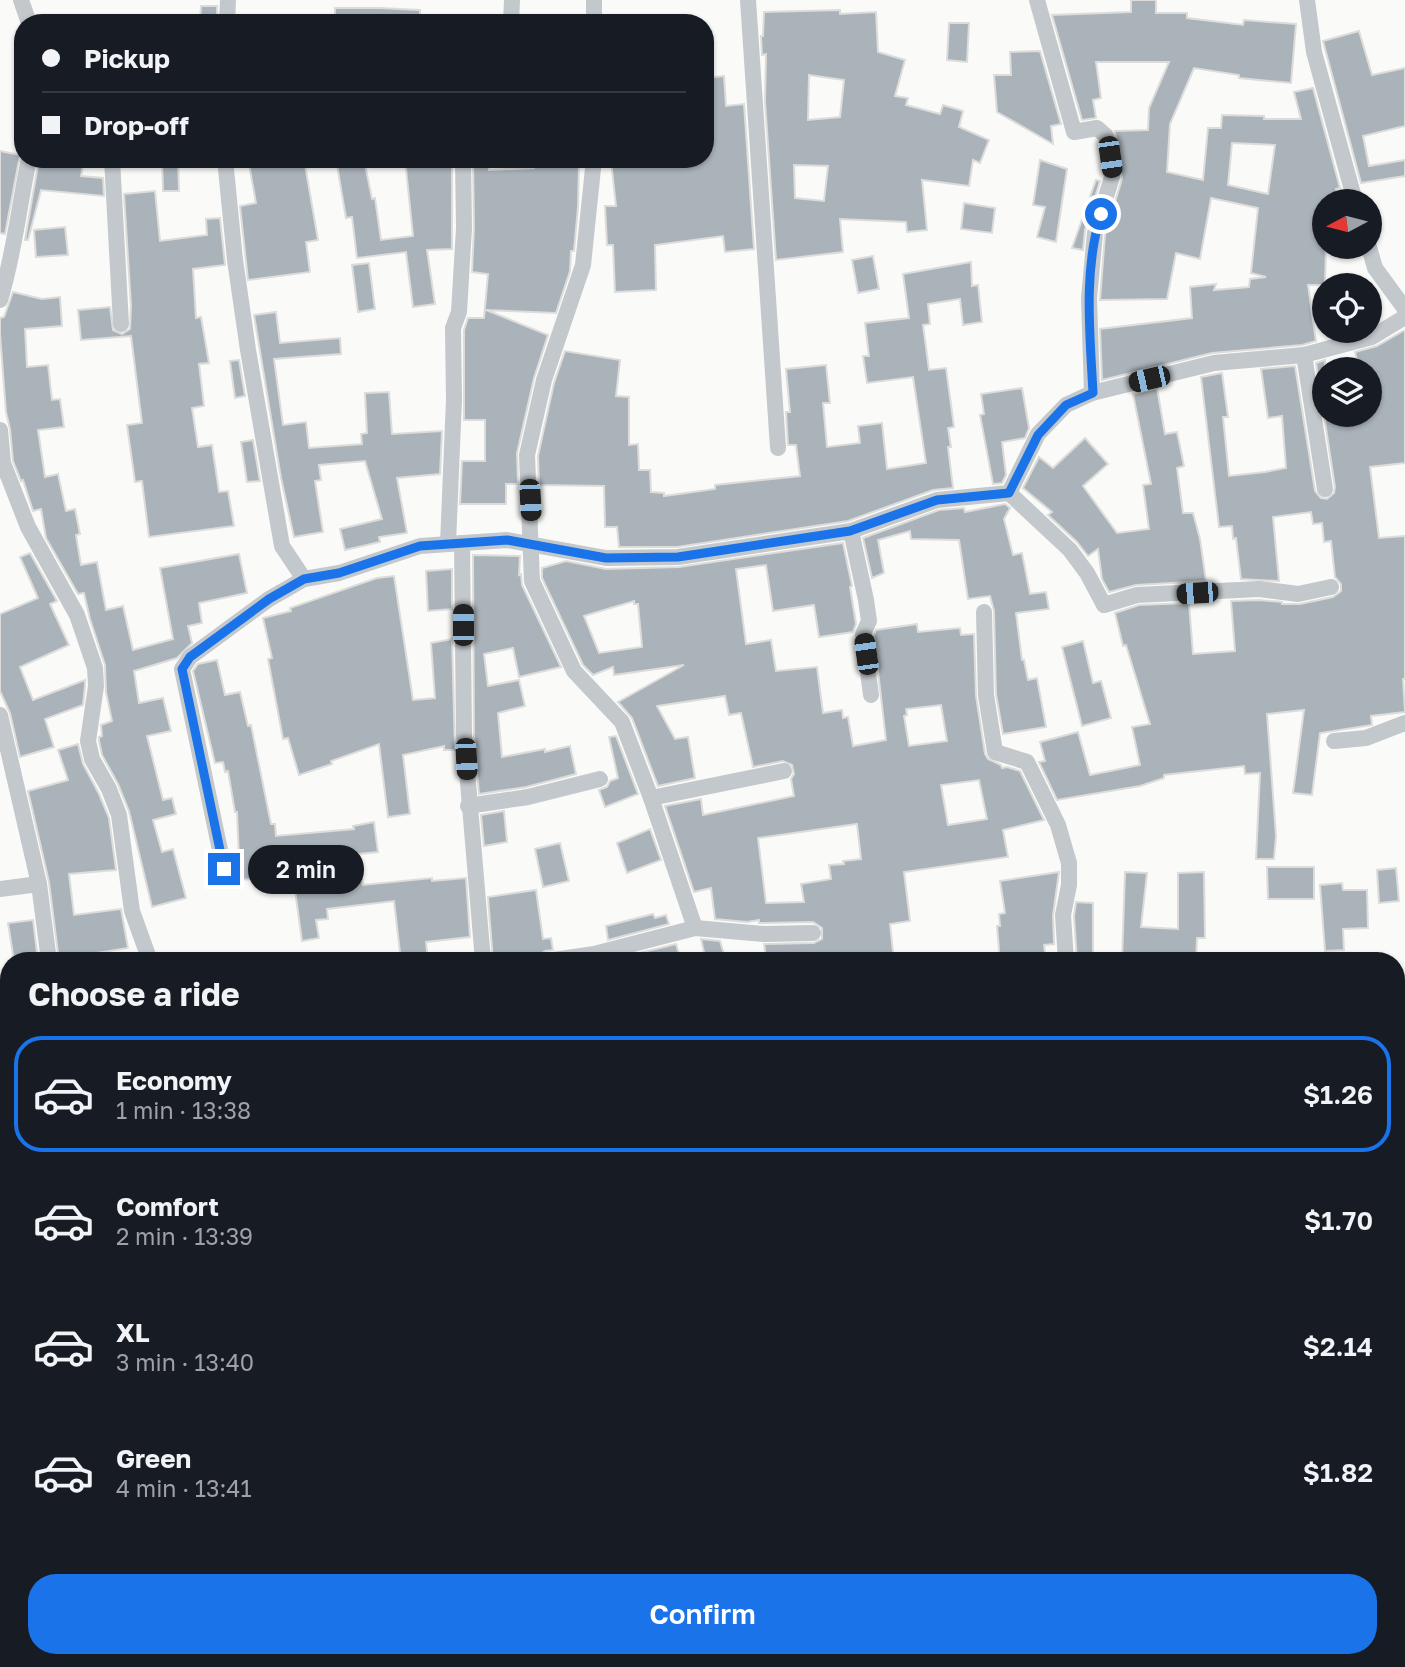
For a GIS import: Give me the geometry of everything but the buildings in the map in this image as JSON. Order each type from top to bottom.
[{"type":"street","points":[[748,0],[778,448]]},
{"type":"street","points":[[1037,0],[1074,132],[1097,128],[1106,136],[1110,157],[1112,177],[1095,233],[1088,298],[1093,393]]},
{"type":"street","points":[[1307,0],[1314,52],[1352,189]]},
{"type":"street","points":[[0,300],[10,267],[27,168]]},
{"type":"street","points":[[112,168],[121,324]]},
{"type":"street","points":[[226,168],[248,350],[282,546],[304,579]]},
{"type":"street","points":[[463,168],[464,228],[459,313],[453,328],[455,544],[468,806],[481,952]]},
{"type":"street","points":[[593,168],[583,265],[544,380],[527,455],[532,581],[574,671],[622,722],[695,928]]},
{"type":"street","points":[[1372,259],[1375,268],[1405,309]]},
{"type":"street","points":[[1009,493],[1038,435],[1066,405],[1093,393],[1214,363],[1304,355],[1372,337],[1405,317]]},
{"type":"street","points":[[1304,355],[1325,489]]},
{"type":"street","points":[[0,430],[4,463],[29,527],[77,614],[95,668],[96,685],[88,741],[92,759],[109,789],[119,815],[132,911],[147,952]]},
{"type":"street","points":[[224,869],[182,669],[190,657],[269,599],[304,579],[339,573],[420,546],[507,540],[606,558],[678,557],[850,531],[937,500],[1009,493],[1070,550],[1087,573],[1104,605],[1137,595],[1259,589],[1298,594],[1331,587]]},
{"type":"street","points":[[850,531],[869,621],[863,634],[871,695]]},
{"type":"street","points":[[985,612],[986,695],[995,752],[1027,762],[1058,825],[1069,863],[1069,885],[1063,915],[1065,952]]},
{"type":"street","points":[[0,716],[39,884],[48,952]]},
{"type":"street","points":[[1334,741],[1366,738],[1405,723]]},
{"type":"street","points":[[651,798],[784,771]]},
{"type":"street","points":[[468,806],[528,797],[600,779]]},
{"type":"street","points":[[0,889],[39,884]]},
{"type":"street","points":[[602,952],[695,928],[764,934],[813,933]]},
{"type":"route","points":[[224,869],[182,669],[190,657],[269,599],[304,579],[368,565],[420,546],[507,540],[606,558],[678,557],[850,531],[937,500],[1009,493],[1038,435],[1066,405],[1093,393],[1088,298],[1095,233],[1101,214]]}]
